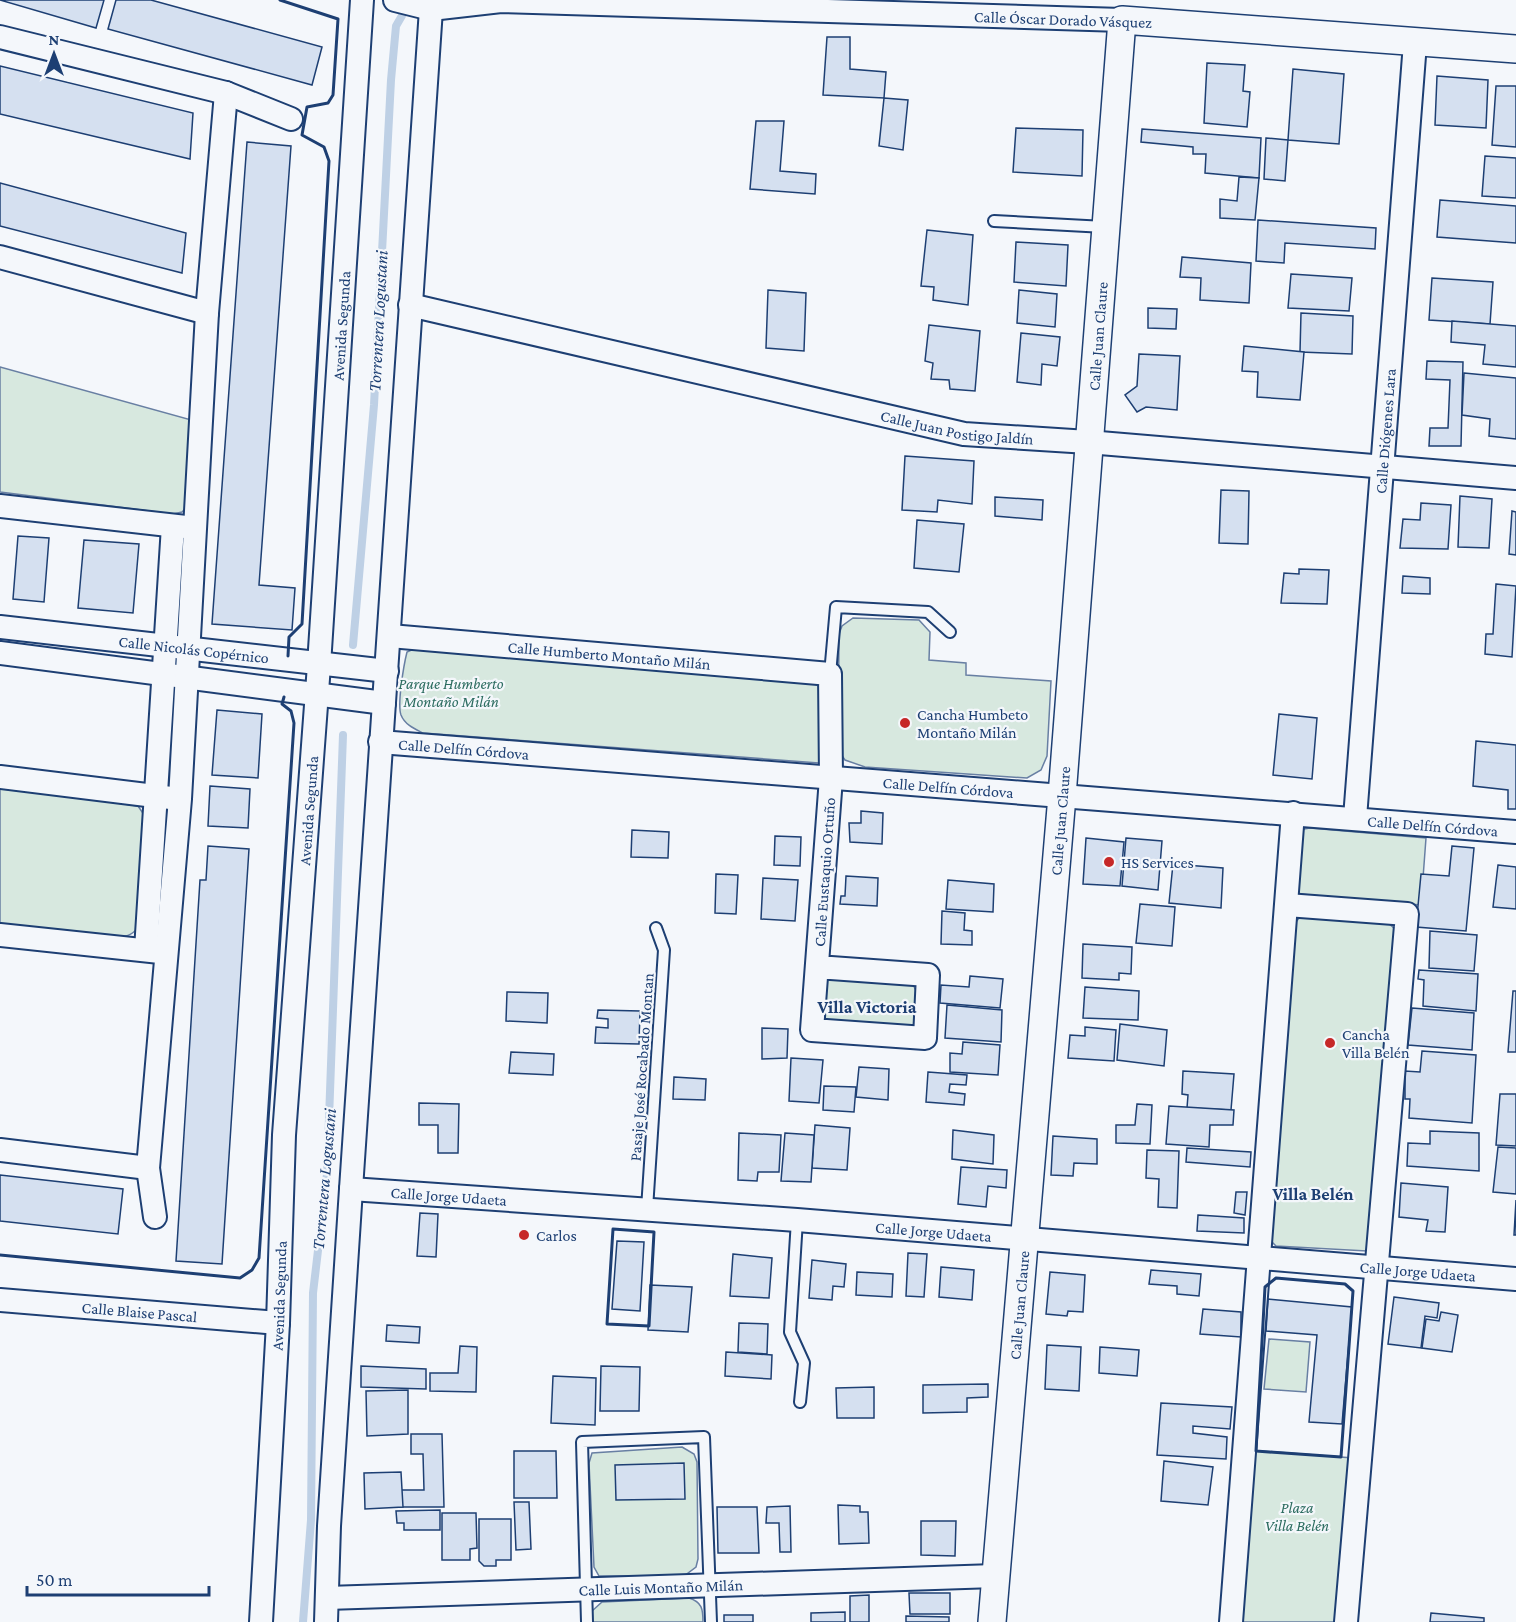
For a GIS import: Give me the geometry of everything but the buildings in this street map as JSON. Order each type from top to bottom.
[{"type":"street","name":"Avenida Segunda","points":[[261,1622],[278,1323],[284,1135],[319,665],[362,0]]},
{"type":"street","name":"Calle Óscar Dorado Vásquez","points":[[409,4],[501,1],[877,6],[1122,20],[1516,49]]},
{"type":"street","points":[[326,1622],[351,1189],[380,742],[390,636],[410,305],[409,4]]},
{"type":"street","name":"Calle Juan Claure","points":[[992,1622],[1062,796],[1122,20]]},
{"type":"street","points":[[0,37],[226,93],[291,119]]},
{"type":"street","name":"Calle Diógenes Lara","points":[[1355,818],[1415,43]]},
{"type":"street","points":[[156,952],[180,799],[207,313],[226,93]]},
{"type":"street","points":[[0,257],[207,313]]},
{"type":"street","name":"Calle Juan Postigo Jaldín","points":[[410,305],[964,434],[1088,442],[1516,478]]},
{"type":"street","points":[[0,506],[196,529]]},
{"type":"street","points":[[155,1217],[148,1168],[156,952],[157,796],[173,526]]},
{"type":"street","name":"Calle Nicolás Copérnico","points":[[0,627],[387,671]]},
{"type":"street","name":"Calle Humberto Montaño Milán","points":[[390,636],[830,674]]},
{"type":"street","name":"Calle Nicolás Copérnico","points":[[0,653],[384,703]]},
{"type":"street","name":"Calle Eustaquio Ortuño","points":[[817,967],[928,975],[925,1038],[812,1030],[831,778],[830,674]]},
{"type":"street","name":"Calle Delfín Córdova","points":[[380,742],[1516,832]]},
{"type":"street","points":[[0,777],[180,799]]},
{"type":"street","points":[[1231,1622],[1293,813]]},
{"type":"street","points":[[1287,905],[1407,914],[1346,1622]]},
{"type":"street","points":[[0,935],[156,952]]},
{"type":"street","points":[[0,1150],[148,1168]]},
{"type":"street","name":"Calle Jorge Udaeta","points":[[351,1189],[797,1220],[1516,1279]]},
{"type":"street","name":"Calle Blaise Pascal","points":[[0,1300],[278,1323]]},
{"type":"street","name":"Calle Luis Montaño Milán","points":[[327,1599],[995,1576]]},
{"type":"lane","points":[[993,221],[1105,227]]},
{"type":"lane","points":[[830,674],[836,607],[928,612],[950,632]]},
{"type":"lane","name":"Pasaje José Rocabado Montan","points":[[647,1209],[664,950],[656,928]]},
{"type":"lane","points":[[797,1220],[790,1332],[804,1362],[800,1401]]},
{"type":"lane","points":[[587,1622],[582,1442],[704,1437],[711,1622]]},
{"type":"green space","points":[[0,367],[195,421],[189,505],[182,512],[173,514],[0,492]]},
{"type":"green space","points":[[853,618],[919,620],[930,632],[929,660],[966,663],[966,675],[1051,681],[1047,756],[1041,770],[1027,778],[865,767],[845,760],[838,750],[839,634],[842,626]]},
{"type":"green space","name":"Parque Humberto Montaño Milán","points":[[418,647],[807,678],[821,685],[819,763],[423,733],[405,721],[400,710],[401,684],[407,652]]},
{"type":"green space","points":[[0,786],[138,806],[147,819],[140,924],[133,933],[116,938],[0,925]]},
{"type":"green space","points":[[1304,829],[1426,838],[1421,905],[1299,894],[1296,889],[1300,834]]},
{"type":"green space","points":[[1300,917],[1387,922],[1395,929],[1367,1251],[1276,1246],[1270,1240],[1295,923]]},
{"type":"green space","points":[[831,979],[911,983],[918,998],[915,1022],[912,1027],[830,1026],[821,1017],[826,981]]},
{"type":"green space","points":[[1269,1339],[1310,1342],[1306,1392],[1264,1389]]},
{"type":"green space","points":[[682,1447],[694,1454],[697,1462],[698,1559],[696,1567],[684,1576],[599,1576],[594,1567],[589,1463],[592,1453]]},
{"type":"green space","name":"Plaza Villa Belén","points":[[1249,1450],[1353,1458],[1340,1622],[1238,1622]]},
{"type":"green space","points":[[689,1598],[701,1607],[703,1622],[591,1622],[592,1611],[602,1602]]},
{"type":"waterway","name":"Torrentera Logustani","points":[[353,645],[374,405],[391,80],[396,26],[407,7]]},
{"type":"waterway","name":"Torrentera Logustani","points":[[303,1622],[311,1520],[313,1293],[327,1174],[343,735]]},
{"type":"wall","points":[[280,0],[338,19],[333,95],[328,103],[307,107],[302,135],[324,147],[329,161],[302,624],[289,637],[288,656]]},
{"type":"wall","points":[[0,1255],[240,1278],[252,1270],[259,1258],[294,723],[291,711],[282,704],[284,697]]},
{"type":"wall","points":[[613,1229],[654,1232],[649,1326],[607,1324],[613,1229]]},
{"type":"wall","points":[[1276,1278],[1345,1284],[1353,1291],[1341,1457],[1256,1451],[1265,1287],[1276,1278]]},
{"type":"place","name":"Cancha Humbeto Montaño Milán","points":[[905,723]]},
{"type":"place","name":"HS Services","points":[[1109,862]]},
{"type":"place","name":"Cancha Villa Belén","points":[[1330,1043]]},
{"type":"place","name":"Carlos","points":[[524,1235]]},
{"type":"district","name":"Villa Victoria","points":[[867,1007]]},
{"type":"district","name":"Villa Belén","points":[[1313,1194]]}]
